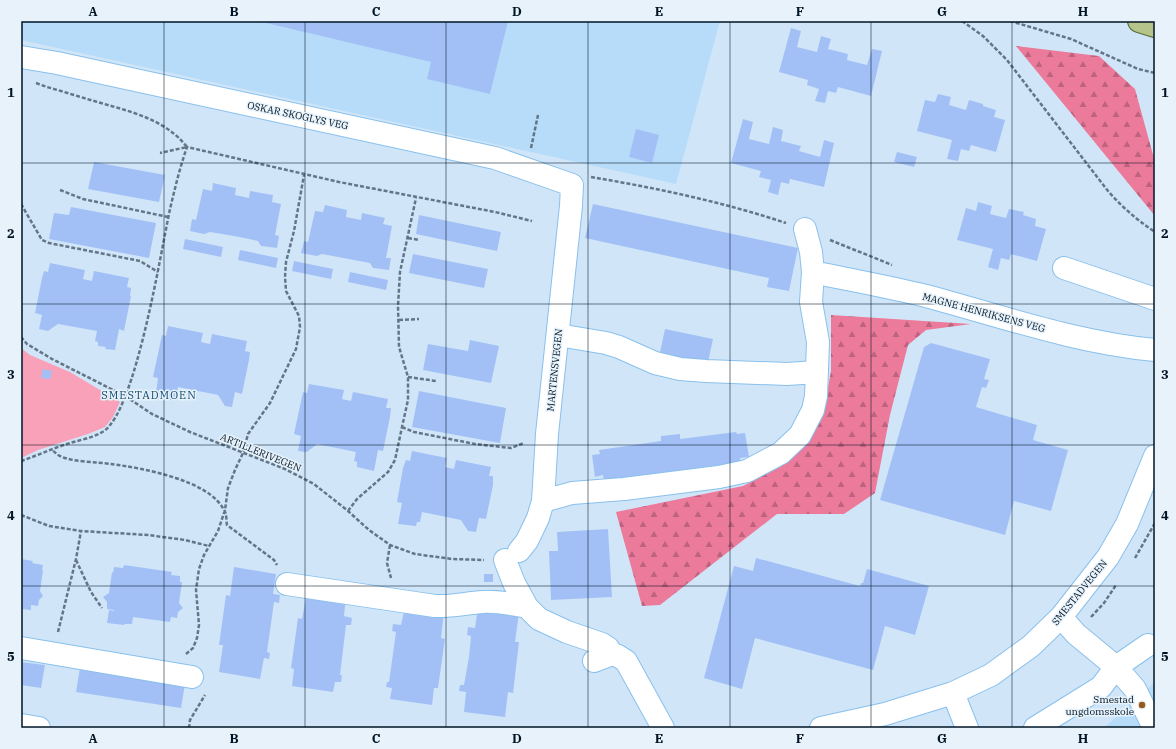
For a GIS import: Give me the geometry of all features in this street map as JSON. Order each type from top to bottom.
[{"type":"main road","points":[[1139,21],[1155,26]]},
{"type":"street","name":"OSKAR SKOGLYS VEG","points":[[21,57],[57,63],[495,158],[572,185]]},
{"type":"street","name":"MARTENSVEGEN","points":[[512,555],[527,541],[538,518],[543,501],[547,434],[572,185]]},
{"type":"street","points":[[543,501],[572,494],[719,477],[747,471],[781,453],[800,435],[813,410],[816,396],[818,342],[811,302],[813,272],[811,252],[805,229]]},
{"type":"street","points":[[1064,268],[1155,299]]},
{"type":"street","name":"MAGNE HENRIKSENS VEG","points":[[813,272],[924,296],[1077,337],[1131,348],[1155,350]]},
{"type":"street","points":[[558,335],[619,347],[655,364],[680,369],[706,372],[787,374],[817,372]]},
{"type":"street","name":"SMESTADVEGEN","points":[[821,728],[885,714],[953,693],[991,675],[1031,646],[1061,617],[1108,557],[1128,524],[1155,456]]},
{"type":"street","points":[[512,555],[514,583],[527,607],[539,619],[566,632],[602,644],[608,648],[603,658],[618,656],[626,661],[662,728]]},
{"type":"street","points":[[287,584],[435,606],[483,602],[506,603],[527,607]]},
{"type":"street","points":[[1061,617],[1076,634],[1145,691],[1154,728]]},
{"type":"street","points":[[1035,728],[1101,687],[1116,667],[1148,645]]},
{"type":"street","points":[[21,648],[192,677]]},
{"type":"street","points":[[953,693],[967,728]]},
{"type":"street","points":[[21,725],[39,728]]},
{"type":"path","points":[[962,21],[983,36],[1007,60],[1108,191],[1119,203],[1155,232]]},
{"type":"path","points":[[1010,21],[1071,39],[1138,69],[1155,73]]},
{"type":"path","points":[[34,82],[132,111],[155,121],[170,130],[187,147]]},
{"type":"path","points":[[536,173],[530,152],[538,115]]},
{"type":"path","points":[[21,461],[104,431],[111,424],[121,408],[140,345],[158,272],[181,166],[187,147]]},
{"type":"path","points":[[160,153],[187,147],[304,175],[532,220]]},
{"type":"path","points":[[182,656],[193,648],[200,625],[196,590],[198,569],[218,531],[225,510],[228,488],[243,453],[248,434],[270,403],[296,349],[300,327],[299,316],[286,291],[285,277],[286,262],[296,224],[304,175]]},
{"type":"path","points":[[572,185],[589,177],[644,186],[759,214],[805,229],[897,266]]},
{"type":"path","points":[[60,190],[83,199],[169,217]]},
{"type":"path","points":[[348,511],[357,499],[388,472],[395,460],[408,400],[408,377],[399,347],[400,272],[416,198]]},
{"type":"path","points":[[21,204],[42,240],[48,243],[140,261],[158,272]]},
{"type":"path","points":[[408,238],[419,240]]},
{"type":"path","points":[[399,320],[419,319]]},
{"type":"path","name":"ARTILLERIVEGEN","points":[[21,337],[27,344],[52,359],[125,396],[152,414],[190,432],[285,469],[308,481],[390,545],[415,554],[452,559],[512,555]]},
{"type":"path","points":[[408,377],[436,381]]},
{"type":"path","points":[[402,426],[414,432],[475,444],[511,448],[521,444]]},
{"type":"path","points":[[52,450],[60,456],[153,471],[197,485],[213,496],[225,510],[227,525],[274,560],[287,584]]},
{"type":"path","points":[[21,515],[49,526],[81,531],[148,535],[185,540],[209,546]]},
{"type":"path","points":[[52,654],[66,605],[81,531]]},
{"type":"path","points":[[390,545],[387,563],[397,600]]},
{"type":"path","points":[[76,559],[90,592],[102,608]]},
{"type":"path","points":[[189,728],[190,720],[205,695],[192,677]]},
{"type":"shaded area","points":[[21,21],[720,21],[676,184],[21,40]]},
{"type":"shaded area","points":[[21,348],[30,355],[70,372],[120,402],[113,417],[105,427],[38,450],[21,458]]},
{"type":"shaded area","name":"Smestad ungdomsskole","points":[[1155,682],[1155,728],[1104,728]]},
{"type":"green space","points":[[1016,46],[1099,56],[1135,89],[1155,162],[1155,216]]},
{"type":"green space","points":[[831,315],[971,324],[926,330],[908,345],[890,415],[875,493],[844,514],[777,514],[660,605],[642,606],[616,512],[743,486],[780,467],[806,443],[824,409],[831,371]]},
{"type":"building","points":[[258,21],[508,21],[490,94],[427,79],[431,62]]},
{"type":"building","points":[[791,28],[801,31],[797,47],[817,52],[821,36],[831,39],[828,49],[848,54],[847,60],[867,65],[872,49],[882,51],[871,96],[838,87],[836,93],[828,91],[825,103],[815,101],[819,89],[807,85],[808,80],[779,72]]},
{"type":"building","points":[[938,94],[951,97],[949,105],[966,110],[969,100],[996,110],[994,117],[1005,120],[996,152],[971,145],[969,151],[961,149],[958,161],[947,159],[952,140],[917,131],[925,100],[935,102]]},
{"type":"building","points":[[743,119],[753,122],[749,139],[769,144],[773,127],[783,130],[781,141],[801,146],[799,151],[820,157],[824,140],[834,143],[824,187],[790,179],[789,184],[781,182],[778,195],[768,192],[771,180],[759,177],[761,171],[731,163]]},
{"type":"building","points":[[636,129],[659,135],[652,163],[629,157]]},
{"type":"building","points":[[897,152],[917,157],[914,167],[894,162]]},
{"type":"building","points":[[94,162],[165,175],[159,202],[88,189]]},
{"type":"building","points":[[213,183],[236,188],[235,195],[249,198],[250,191],[273,195],[272,202],[281,204],[275,235],[279,236],[277,248],[261,246],[258,241],[234,236],[210,232],[204,234],[190,231],[192,219],[196,220],[203,189],[212,191]]},
{"type":"building","points":[[978,202],[992,206],[990,214],[1006,218],[1009,209],[1024,212],[1023,215],[1036,219],[1035,226],[1046,229],[1037,261],[1011,254],[1009,260],[1001,258],[998,270],[988,267],[993,249],[957,240],[966,208],[976,211]]},
{"type":"building","points":[[593,204],[798,248],[789,291],[767,287],[769,278],[585,238]]},
{"type":"building","points":[[325,205],[347,210],[346,217],[361,220],[362,213],[385,218],[383,224],[392,226],[386,258],[391,258],[389,270],[373,268],[370,263],[322,254],[317,256],[301,253],[304,241],[308,242],[315,211],[323,212]]},
{"type":"building","points":[[71,207],[156,223],[149,258],[49,239],[54,213],[69,215]]},
{"type":"building","points":[[419,215],[501,232],[497,251],[416,234]]},
{"type":"building","points":[[185,239],[223,247],[221,257],[183,249]]},
{"type":"building","points":[[240,250],[278,258],[276,268],[238,260]]},
{"type":"building","points":[[413,254],[488,269],[484,288],[409,273]]},
{"type":"building","points":[[294,261],[333,269],[331,279],[292,271]]},
{"type":"building","points":[[50,263],[85,270],[83,279],[92,281],[94,271],[129,278],[127,287],[131,288],[131,296],[124,331],[119,329],[115,350],[105,349],[106,347],[98,346],[98,342],[95,341],[97,331],[58,324],[48,331],[39,329],[42,315],[35,313],[44,271],[48,272]]},
{"type":"building","points":[[350,272],[388,280],[386,290],[348,282]]},
{"type":"building","points":[[168,326],[203,333],[201,342],[210,344],[212,334],[247,341],[245,351],[250,352],[242,394],[235,392],[232,407],[225,406],[218,395],[178,387],[176,397],[172,397],[172,400],[155,399],[158,378],[153,377],[162,335],[166,336]]},
{"type":"building","points":[[665,329],[713,339],[707,367],[659,357]]},
{"type":"building","points":[[470,340],[499,346],[491,383],[423,370],[428,344],[468,351]]},
{"type":"building","points":[[931,343],[990,359],[984,379],[989,380],[986,388],[982,387],[976,407],[1037,425],[1033,440],[1068,450],[1051,511],[1014,501],[1005,535],[880,500],[924,347]]},
{"type":"building","points":[[43,369],[52,371],[50,379],[41,378]]},
{"type":"building","points":[[309,384],[344,390],[342,399],[351,401],[353,392],[388,399],[386,408],[391,408],[390,417],[383,451],[378,450],[374,471],[357,467],[357,462],[354,461],[356,452],[317,444],[307,452],[298,451],[301,436],[294,434],[303,392],[307,393]]},
{"type":"building","points":[[419,391],[506,408],[500,443],[412,427]]},
{"type":"building","points":[[736,432],[737,434],[745,433],[749,457],[740,458],[741,464],[604,483],[603,475],[595,477],[592,455],[600,454],[599,450],[661,441],[661,436],[680,434],[680,439]]},
{"type":"building","points":[[412,451],[447,458],[445,467],[454,469],[456,460],[491,467],[489,476],[493,476],[493,485],[486,519],[479,518],[476,532],[468,531],[461,520],[422,512],[420,522],[417,522],[416,526],[398,524],[402,503],[397,502],[403,468],[406,460],[410,461]]},
{"type":"building","points":[[608,529],[612,597],[551,600],[549,551],[558,551],[557,532]]},
{"type":"building","points":[[756,558],[860,586],[861,583],[863,583],[867,569],[929,586],[915,635],[885,626],[873,670],[755,638],[742,689],[704,678],[734,566],[753,571]]},
{"type":"building","points":[[21,559],[33,561],[32,563],[43,565],[40,591],[43,596],[39,600],[38,606],[31,605],[31,610],[21,609]]},
{"type":"building","points":[[124,565],[172,572],[171,575],[180,576],[180,582],[182,582],[179,603],[183,608],[178,612],[177,618],[171,617],[170,622],[133,617],[132,624],[124,625],[107,623],[109,610],[114,610],[107,609],[107,602],[103,597],[109,593],[114,567],[123,568]]},
{"type":"building","points":[[234,567],[276,574],[273,594],[280,595],[279,603],[274,602],[267,652],[270,653],[269,659],[264,658],[260,679],[219,672],[223,645],[219,645],[226,595],[230,596]]},
{"type":"building","points":[[484,574],[493,574],[493,582],[484,582]]},
{"type":"building","points":[[307,592],[346,597],[344,616],[352,618],[351,625],[346,625],[340,675],[342,675],[341,682],[335,682],[333,692],[292,686],[294,669],[291,668],[298,618],[302,619]]},
{"type":"building","points":[[405,607],[444,612],[441,638],[445,639],[438,688],[434,688],[432,705],[390,699],[392,688],[386,687],[387,682],[389,682],[396,632],[392,631],[393,624],[401,625]]},
{"type":"building","points":[[478,607],[519,613],[515,642],[519,642],[513,693],[508,692],[505,717],[464,712],[466,692],[459,691],[460,685],[464,685],[469,657],[471,636],[467,635],[468,627],[475,628]]},
{"type":"building","points":[[21,662],[45,665],[41,688],[21,685]]},
{"type":"building","points":[[80,668],[185,684],[181,708],[76,692]]},
{"type":"place","name":"Smestad ungdomsskole","points":[[1142,705]]},
{"type":"district","name":"SMESTADMOEN","points":[[149,395]]}]
